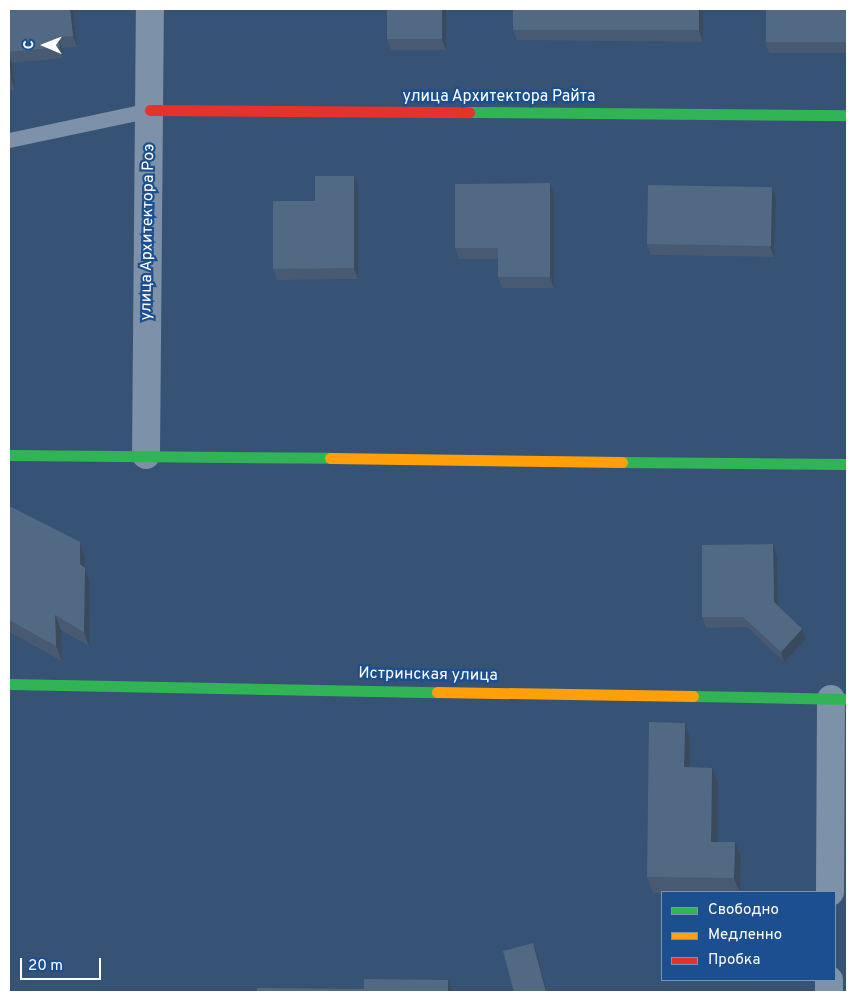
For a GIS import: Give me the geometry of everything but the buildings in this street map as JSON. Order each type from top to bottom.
[{"type":"street","name":"улица Архитектора Роэ","points":[[146,455],[150,9]]},
{"type":"street","name":"улица Архитектора Райта","points":[[150,110],[847,116]]},
{"type":"street","points":[[9,455],[847,464]]},
{"type":"street","name":"Истринская улица","points":[[9,684],[839,699]]},
{"type":"street","points":[[830,891],[839,699]]},
{"type":"lane","points":[[9,140],[150,110]]},
{"type":"traffic: fast","points":[[469,112],[847,115]]},
{"type":"traffic: fast","points":[[9,455],[330,458]]},
{"type":"traffic: fast","points":[[622,462],[847,464]]},
{"type":"traffic: fast","points":[[9,684],[437,692]]},
{"type":"traffic: fast","points":[[693,696],[847,699]]},
{"type":"traffic: slow","points":[[330,458],[622,462]]},
{"type":"traffic: slow","points":[[437,692],[693,696]]},
{"type":"traffic: jam","points":[[150,110],[469,112]]}]
